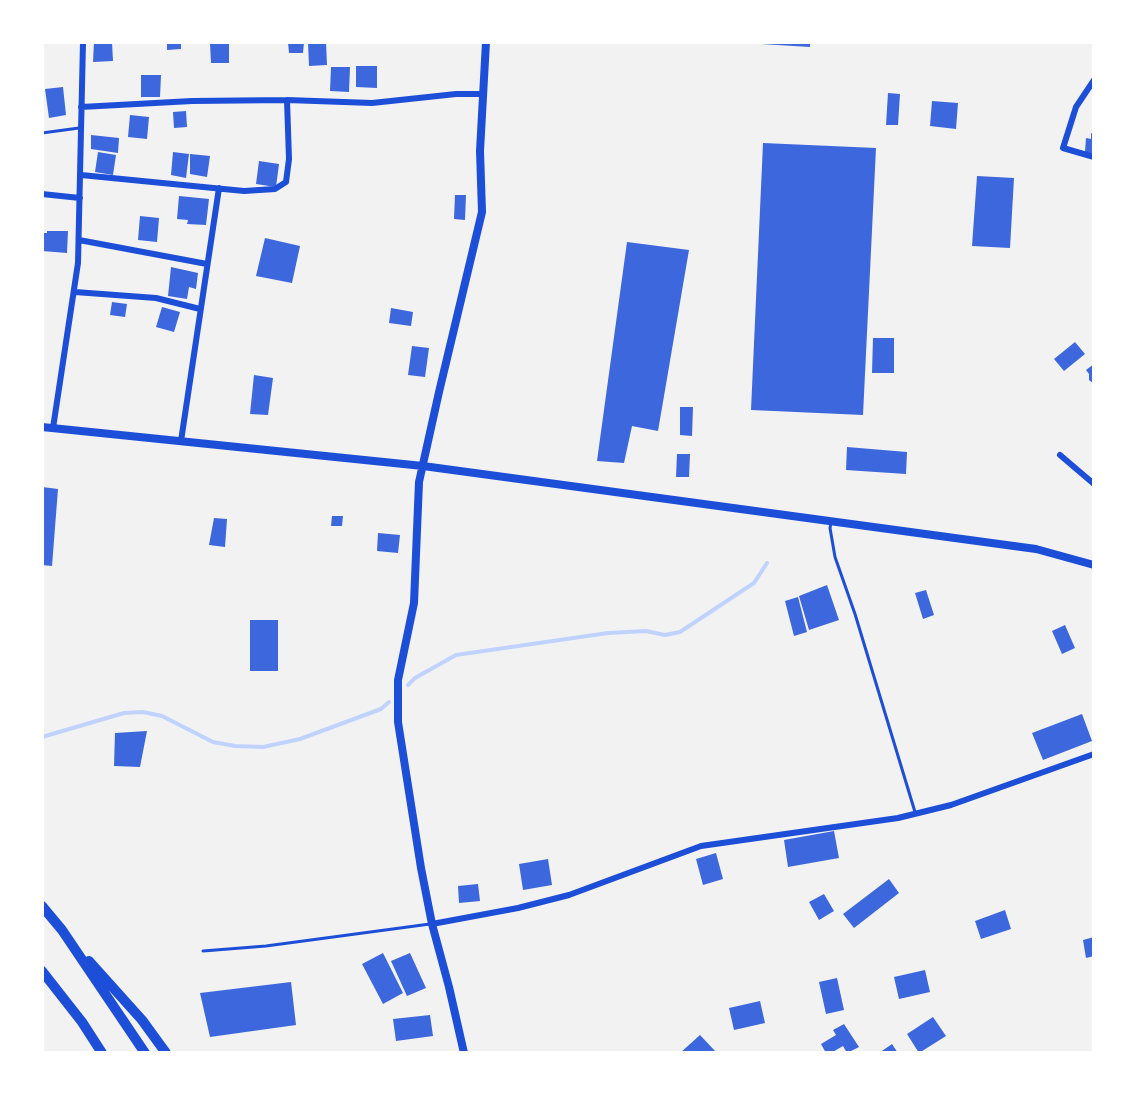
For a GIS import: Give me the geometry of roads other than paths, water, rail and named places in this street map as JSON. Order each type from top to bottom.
[{"type":"highway","points":[[42,906],[142,1020],[166,1053]]},
{"type":"highway","points":[[62,930],[145,1053]]},
{"type":"highway","points":[[42,971],[82,1022],[102,1053]]},
{"type":"street","points":[[53,428],[75,292],[79,240],[83,42]]},
{"type":"street","points":[[464,1053],[420,868],[398,722],[398,680],[414,603],[419,482],[482,212],[480,151],[486,42]]},
{"type":"street","points":[[1093,82],[1076,107],[1063,148],[1094,157]]},
{"type":"street","points":[[81,107],[192,100],[287,100],[372,104],[456,94],[483,94]]},
{"type":"street","points":[[81,175],[244,191],[275,189],[286,182],[289,159],[287,100]]},
{"type":"street","points":[[181,441],[219,188]]},
{"type":"street","points":[[42,194],[80,198]]},
{"type":"street","points":[[79,240],[207,264]]},
{"type":"street","points":[[75,292],[156,298],[200,309]]},
{"type":"street","points":[[42,427],[423,466],[1036,549],[1094,565]]},
{"type":"street","points":[[1060,455],[1094,484]]},
{"type":"street","points":[[432,924],[518,908],[569,895],[701,846],[887,819],[951,805],[1094,754]]},
{"type":"lane","points":[[42,133],[81,127]]},
{"type":"lane","points":[[831,521],[835,556],[916,813]]},
{"type":"lane","points":[[203,951],[266,946],[432,924]]},
{"type":"waterway","points":[[408,685],[415,678],[456,655],[608,633],[646,631],[665,635],[680,632],[754,583],[767,563]]},
{"type":"waterway","points":[[42,737],[124,713],[143,712],[162,716],[213,742],[263,747],[300,739],[381,709],[389,702]]}]
